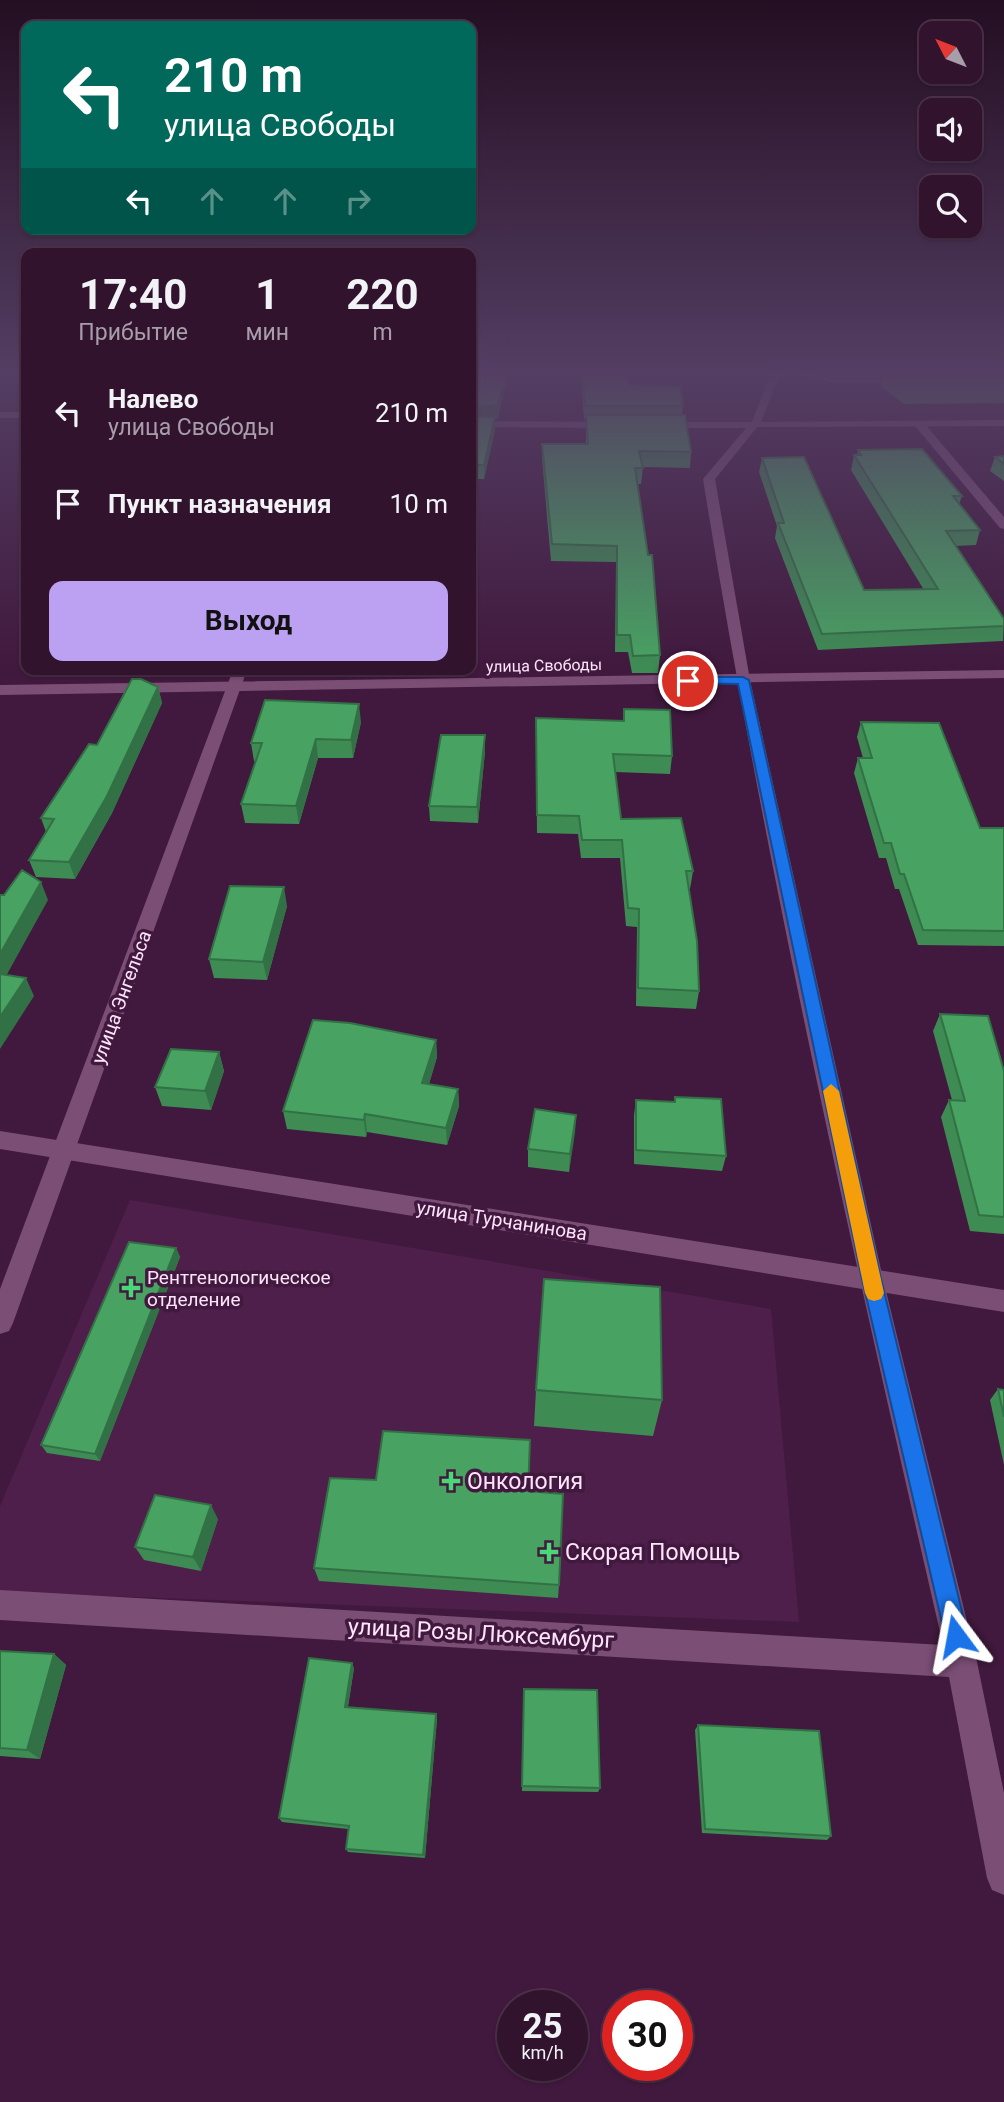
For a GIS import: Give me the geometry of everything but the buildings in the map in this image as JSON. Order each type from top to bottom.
[{"type":"street","points":[[716,470],[709,479],[743,680],[871,1279],[962,1662],[1004,1878]]},
{"type":"street","points":[[958,470],[1004,525]]},
{"type":"street","name":"улица Свободы","points":[[0,690],[237,678],[743,680],[1004,674]]},
{"type":"street","name":"улица Энгельса","points":[[0,1323],[66,1150],[237,678]]},
{"type":"street","name":"улица Турчанинова","points":[[0,1140],[1004,1301]]},
{"type":"street","name":"улица Розы Люксембург","points":[[0,1605],[962,1662]]},
{"type":"shaded area","points":[[130,1200],[771,1309],[799,1622],[0,1592],[0,1506]]},
{"type":"slow traffic","points":[[831,1091],[874,1293]]},
{"type":"place","name":"Рентгенологическое отделение","points":[[131,1288]]},
{"type":"place","name":"Онкология","points":[[451,1481]]},
{"type":"place","name":"Скорая Помощь","points":[[549,1552]]},
{"type":"route","points":[[688,681],[743,680],[871,1279],[956,1636]]}]
